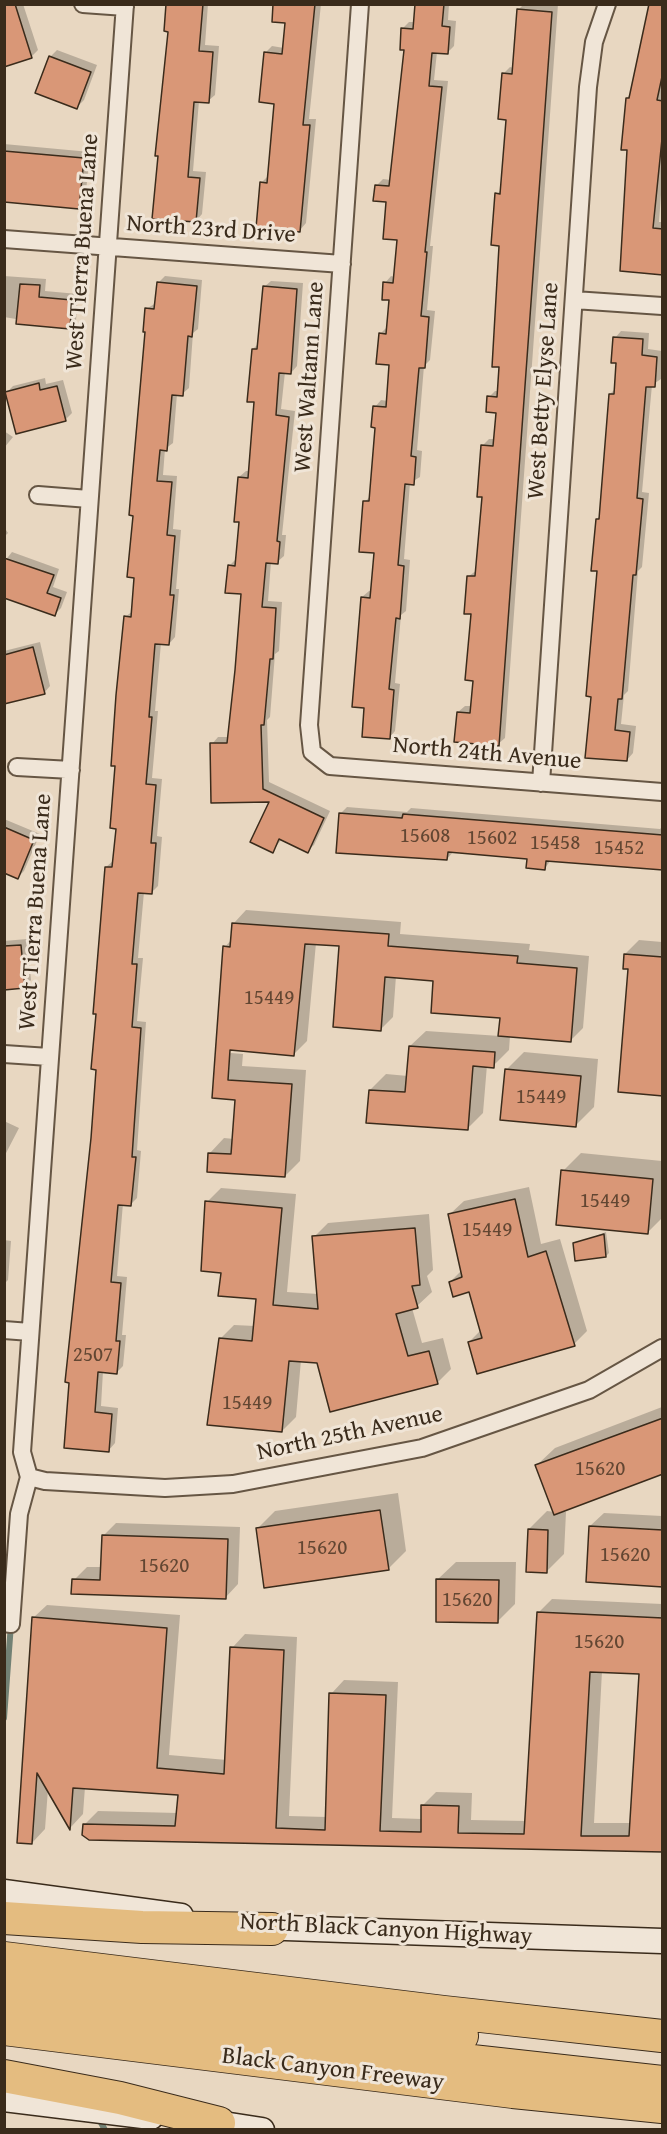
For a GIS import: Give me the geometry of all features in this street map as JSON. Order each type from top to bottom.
[{"type":"highway","points":[[4,1918],[142,1927],[272,1929]]},
{"type":"highway","points":[[4,1958],[444,2012],[663,2036]]},
{"type":"highway","points":[[4,1981],[285,2017],[663,2058]]},
{"type":"highway","points":[[4,2004],[284,2040],[663,2082]]},
{"type":"highway","name":"Black Canyon Freeway","points":[[4,2030],[501,2091],[663,2108]]},
{"type":"highway","points":[[4,2076],[120,2098],[219,2123]]},
{"type":"main road","name":"North Black Canyon Highway","points":[[4,1892],[272,1929],[663,1941]]},
{"type":"main road","points":[[4,2099],[120,2114],[219,2123],[262,2130]]},
{"type":"street","name":"West Tierra Buena Lane","points":[[30,1477],[22,1452],[125,6],[83,4]]},
{"type":"street","name":"West Waltann Lane","points":[[312,752],[309,725],[360,4]]},
{"type":"street","name":"West Betty Elyse Lane","points":[[541,783],[588,87],[594,42],[607,4]]},
{"type":"street","name":"North 23rd Drive","points":[[4,239],[342,264]]},
{"type":"street","points":[[574,300],[663,306]]},
{"type":"street","points":[[38,495],[89,500]]},
{"type":"street","name":"North 24th Avenue","points":[[312,752],[330,766],[663,792]]},
{"type":"street","name":"West Tierra Buena Lane","points":[[17,767],[71,770]]},
{"type":"street","name":"West Tierra Buena Lane","points":[[4,1054],[49,1057]]},
{"type":"street","points":[[4,1330],[30,1332]]},
{"type":"street","name":"North 25th Avenue","points":[[30,1477],[45,1481],[165,1488],[233,1484],[422,1448],[589,1390],[663,1348]]},
{"type":"street","points":[[8,1624],[19,1514],[30,1477]]},
{"type":"building","points":[[4,4],[15,4],[32,58],[4,67]]},
{"type":"building","points":[[166,4],[203,4],[199,51],[213,52],[209,103],[194,102],[188,177],[200,178],[196,222],[152,219],[158,156],[155,156],[168,32],[164,31]]},
{"type":"building","points":[[273,4],[315,4],[303,125],[310,125],[300,232],[256,228],[260,182],[267,183],[274,104],[259,102],[264,52],[282,54],[285,23],[272,22]]},
{"type":"building","points":[[415,4],[444,4],[442,26],[450,27],[448,54],[432,53],[429,86],[442,87],[425,252],[427,252],[421,316],[429,317],[425,368],[419,368],[411,456],[416,457],[414,485],[405,484],[398,565],[404,566],[400,619],[396,618],[389,689],[394,690],[390,739],[362,737],[364,708],[352,707],[361,597],[370,598],[374,553],[359,552],[363,501],[369,501],[375,428],[371,427],[373,406],[386,407],[389,365],[376,364],[379,333],[386,334],[389,300],[382,300],[383,282],[393,283],[397,240],[383,239],[386,202],[373,201],[375,185],[389,186],[404,50],[400,50],[401,28],[413,29]]},
{"type":"building","points":[[649,4],[663,4],[663,72],[657,100],[663,101],[663,129],[653,228],[663,229],[663,275],[620,271],[627,150],[621,150],[626,98],[629,98]]},
{"type":"building","points":[[517,9],[552,12],[499,746],[454,742],[457,712],[470,713],[473,681],[465,680],[471,614],[464,614],[467,576],[475,576],[482,497],[477,497],[481,445],[493,446],[496,413],[486,412],[487,396],[497,397],[499,367],[492,367],[499,246],[491,245],[495,193],[500,194],[506,120],[498,119],[502,73],[512,74]]},
{"type":"building","points":[[49,56],[91,72],[77,109],[35,93]]},
{"type":"building","points":[[4,151],[84,158],[79,209],[4,202]]},
{"type":"building","points":[[157,282],[197,286],[192,337],[188,336],[183,396],[172,395],[167,451],[160,450],[157,481],[172,482],[167,535],[175,536],[170,595],[174,595],[169,645],[155,644],[149,717],[152,717],[146,784],[156,785],[151,843],[156,843],[152,894],[138,893],[132,964],[137,964],[132,1027],[141,1028],[132,1157],[136,1157],[131,1206],[118,1205],[111,1282],[121,1283],[116,1341],[120,1341],[117,1374],[98,1372],[95,1412],[112,1414],[109,1452],[64,1448],[69,1383],[65,1382],[91,1138],[96,1070],[91,1069],[96,1014],[93,1014],[105,867],[112,867],[116,829],[110,828],[115,766],[111,766],[124,616],[131,617],[134,578],[127,577],[133,516],[129,515],[145,332],[143,332],[145,308],[154,309]]},
{"type":"building","points":[[20,284],[40,285],[39,297],[72,300],[70,329],[16,324]]},
{"type":"building","points":[[263,286],[297,289],[291,374],[279,373],[276,415],[289,417],[277,541],[280,542],[278,564],[266,563],[262,607],[276,608],[273,659],[270,659],[264,725],[261,725],[263,789],[324,818],[308,853],[279,839],[273,853],[250,842],[269,802],[211,803],[210,743],[227,743],[235,670],[241,594],[225,593],[228,565],[235,566],[239,522],[234,522],[238,477],[248,478],[254,402],[247,402],[252,349],[257,349]]},
{"type":"building","points":[[613,337],[643,339],[642,355],[657,357],[655,387],[646,387],[637,498],[643,499],[636,575],[633,575],[622,699],[618,699],[615,730],[630,732],[627,761],[585,758],[591,697],[586,696],[597,571],[591,571],[596,519],[599,519],[609,394],[614,394],[616,363],[611,363]]},
{"type":"building","points":[[39,383],[40,390],[57,386],[66,421],[16,434],[5,392]]},
{"type":"building","points":[[4,558],[54,575],[47,593],[61,598],[55,616],[4,598]]},
{"type":"building","points":[[33,647],[45,694],[4,704],[4,655]]},
{"type":"building","points":[[339,813],[402,818],[403,814],[663,835],[663,870],[546,861],[545,870],[526,868],[527,859],[448,852],[447,860],[336,853]]},
{"type":"building","points":[[4,827],[34,840],[18,879],[4,873]]},
{"type":"building","points":[[232,923],[389,934],[388,946],[518,956],[517,963],[577,968],[571,1042],[498,1036],[500,1018],[431,1013],[433,981],[385,977],[381,1031],[333,1027],[339,946],[305,944],[294,1056],[230,1050],[228,1080],[292,1084],[285,1177],[207,1172],[208,1153],[231,1154],[235,1100],[212,1098],[223,946],[230,947]]},
{"type":"building","points":[[21,945],[25,988],[4,990],[4,946]]},
{"type":"building","points":[[624,954],[663,957],[663,1096],[618,1092],[628,969],[623,969]]},
{"type":"building","points":[[409,1046],[495,1052],[494,1068],[473,1066],[468,1130],[366,1123],[369,1090],[405,1092]]},
{"type":"building","points":[[505,1069],[581,1076],[576,1127],[500,1120]]},
{"type":"building","points":[[561,1170],[653,1179],[648,1234],[556,1225]]},
{"type":"building","points":[[515,1199],[528,1257],[546,1251],[575,1346],[477,1374],[468,1342],[482,1338],[469,1292],[453,1297],[449,1282],[462,1277],[448,1214]]},
{"type":"building","points":[[205,1201],[282,1208],[273,1305],[318,1309],[312,1236],[415,1228],[420,1285],[412,1286],[418,1308],[396,1314],[408,1356],[429,1351],[438,1384],[330,1412],[317,1363],[289,1361],[282,1432],[207,1425],[219,1338],[252,1341],[256,1299],[218,1296],[221,1273],[201,1271]]},
{"type":"building","points":[[604,1234],[606,1257],[575,1261],[573,1243]]},
{"type":"building","points":[[663,1418],[663,1474],[554,1515],[535,1465]]},
{"type":"building","points":[[380,1510],[389,1570],[264,1588],[256,1528]]},
{"type":"building","points":[[589,1526],[663,1530],[663,1587],[586,1582]]},
{"type":"building","points":[[528,1529],[548,1530],[547,1573],[526,1572]]},
{"type":"building","points":[[102,1535],[228,1539],[226,1599],[71,1594],[72,1579],[100,1580]]},
{"type":"building","points":[[436,1579],[499,1580],[498,1623],[436,1622]]},
{"type":"building","points":[[537,1612],[663,1618],[663,1852],[89,1840],[82,1835],[83,1824],[175,1826],[178,1795],[73,1788],[70,1830],[37,1773],[32,1844],[17,1843],[32,1617],[167,1628],[157,1768],[224,1774],[230,1647],[284,1650],[276,1828],[325,1830],[329,1693],[386,1695],[380,1831],[421,1832],[421,1805],[459,1806],[458,1833],[524,1834]],"holes":[[[590,1672],[639,1674],[629,1836],[581,1836]]]},
{"type":"waterway","points":[[4,1718],[11,1624]]},
{"type":"waterway","points":[[99,2119],[105,2130]]}]
